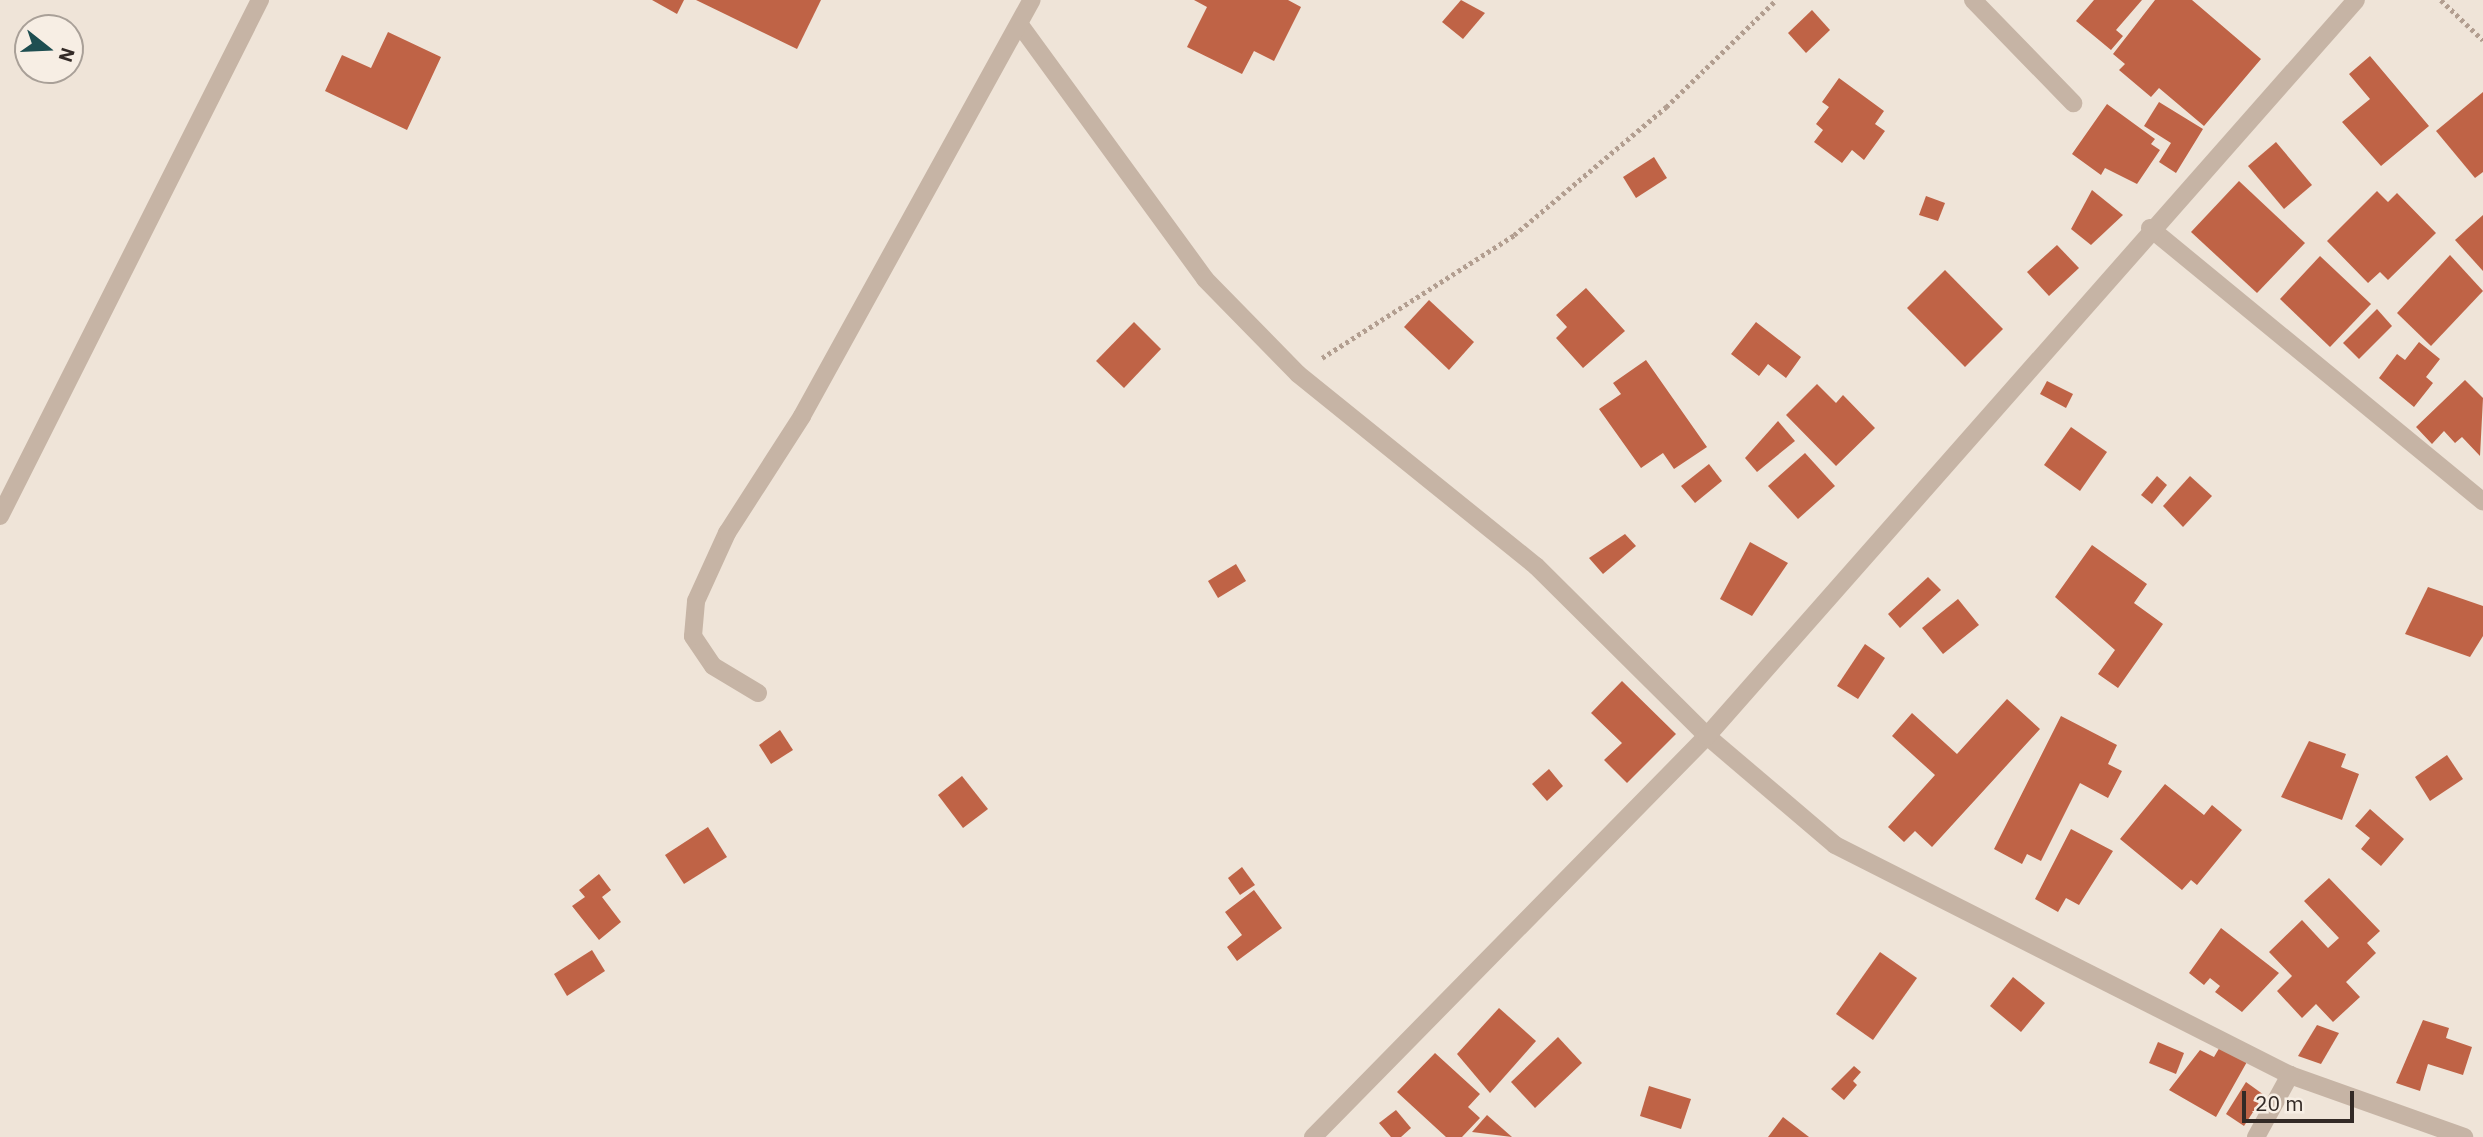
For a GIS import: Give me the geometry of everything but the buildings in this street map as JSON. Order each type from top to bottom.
[{"type":"street","points":[[0,516],[260,0]]},
{"type":"street","points":[[758,693],[713,666],[693,636],[696,601],[727,533],[802,416],[1032,0]]},
{"type":"street","points":[[1973,0],[2073,103]]},
{"type":"street","points":[[1313,1137],[1707,736],[2150,228],[2356,0]]},
{"type":"street","points":[[1020,25],[1205,279],[1298,374],[1536,566],[1707,736],[1835,845],[2290,1075],[2464,1137]]},
{"type":"street","points":[[2150,228],[2483,502]]},
{"type":"street","points":[[2256,1137],[2290,1075]]},
{"type":"path","points":[[1298,374],[1514,234],[1666,107],[1776,0]]},
{"type":"path","points":[[2441,0],[2483,40]]}]
